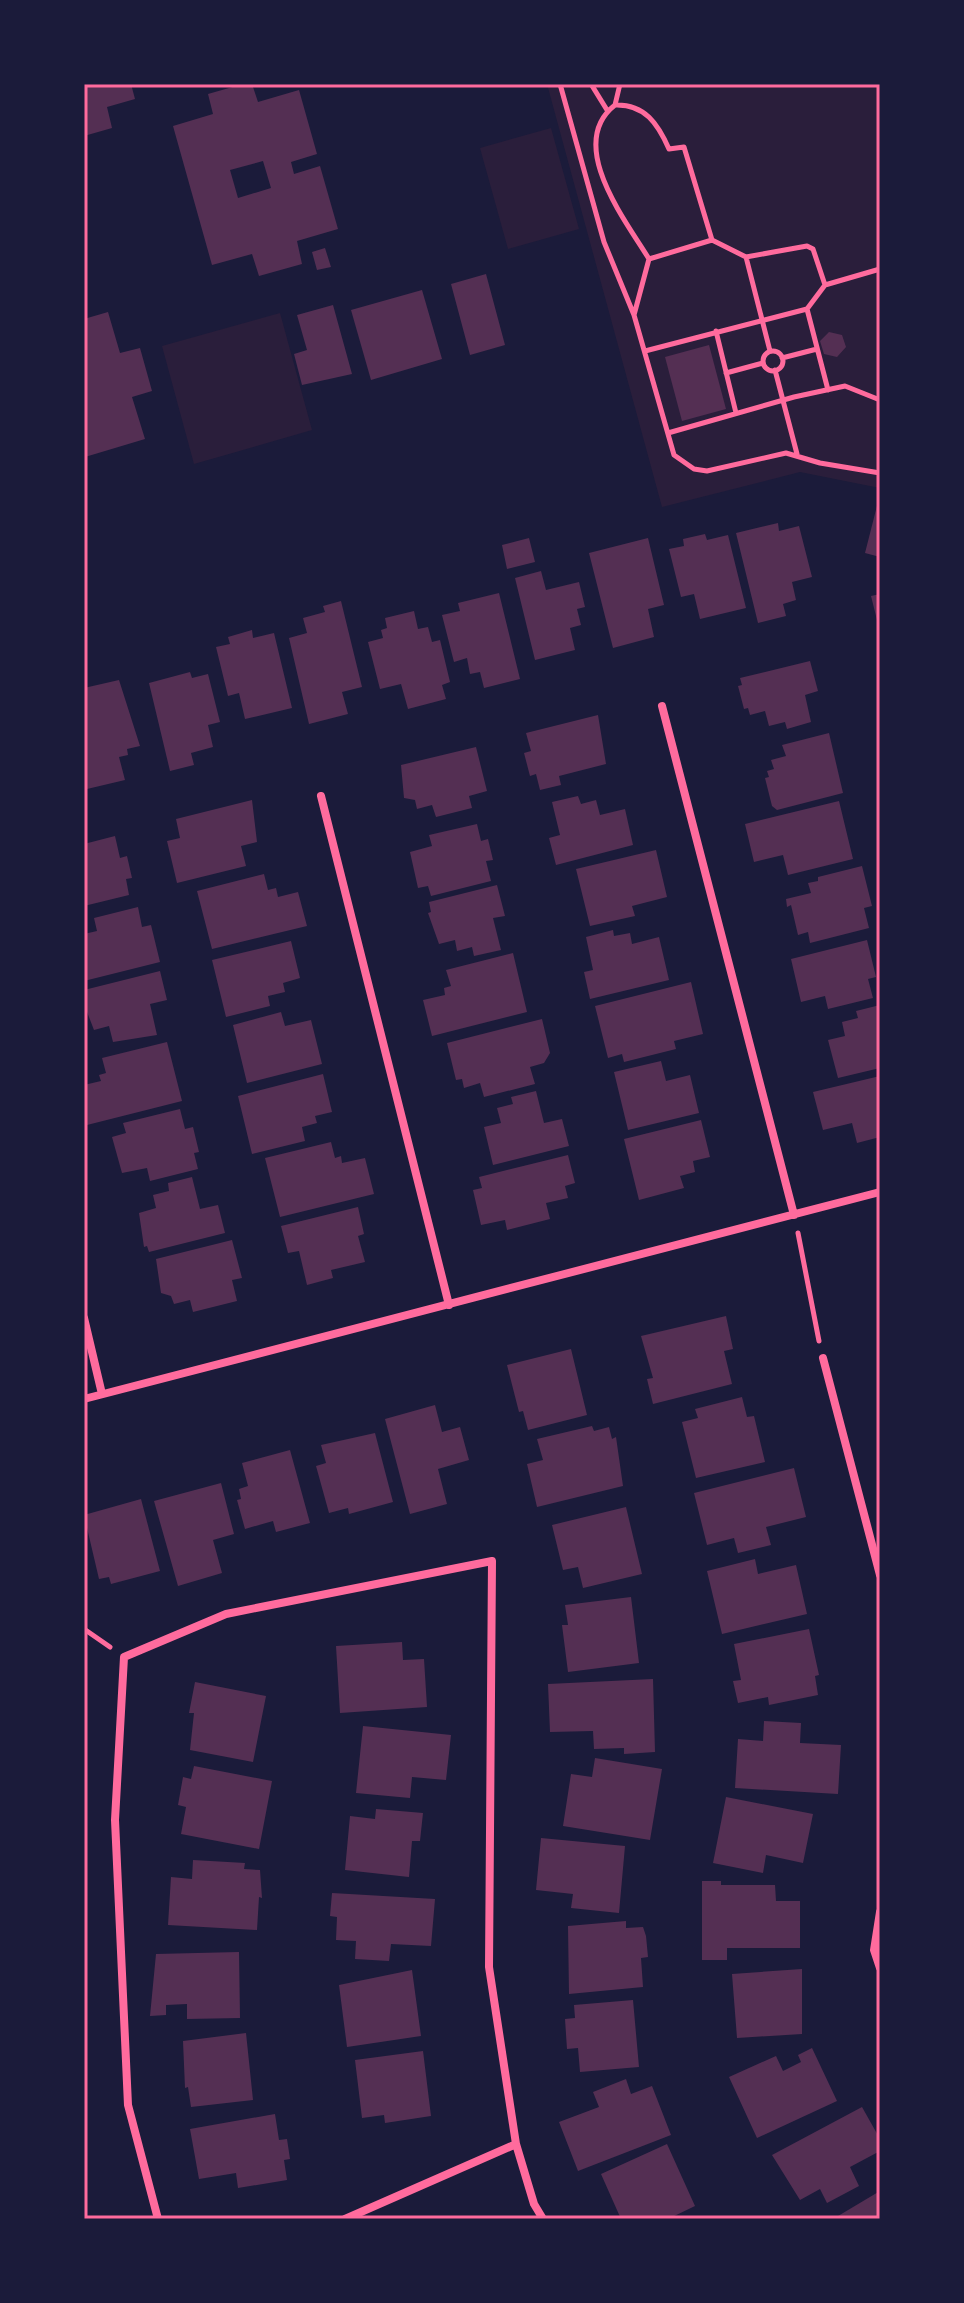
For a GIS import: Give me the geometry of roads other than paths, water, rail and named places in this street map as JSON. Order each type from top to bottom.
[{"type":"street","points":[[662,706],[794,1215]]},
{"type":"street","points":[[321,796],[449,1305]]},
{"type":"street","points":[[84,1399],[880,1192]]},
{"type":"street","points":[[84,1318],[102,1394]]},
{"type":"street","points":[[823,1358],[880,1575]]},
{"type":"street","points":[[158,2219],[128,2105],[115,1820],[124,1657],[226,1614],[492,1561],[489,1967],[516,2144],[534,2204],[543,2219]]},
{"type":"street","points":[[880,1912],[874,1950],[880,1968]]},
{"type":"street","points":[[345,2219],[516,2144]]}]
